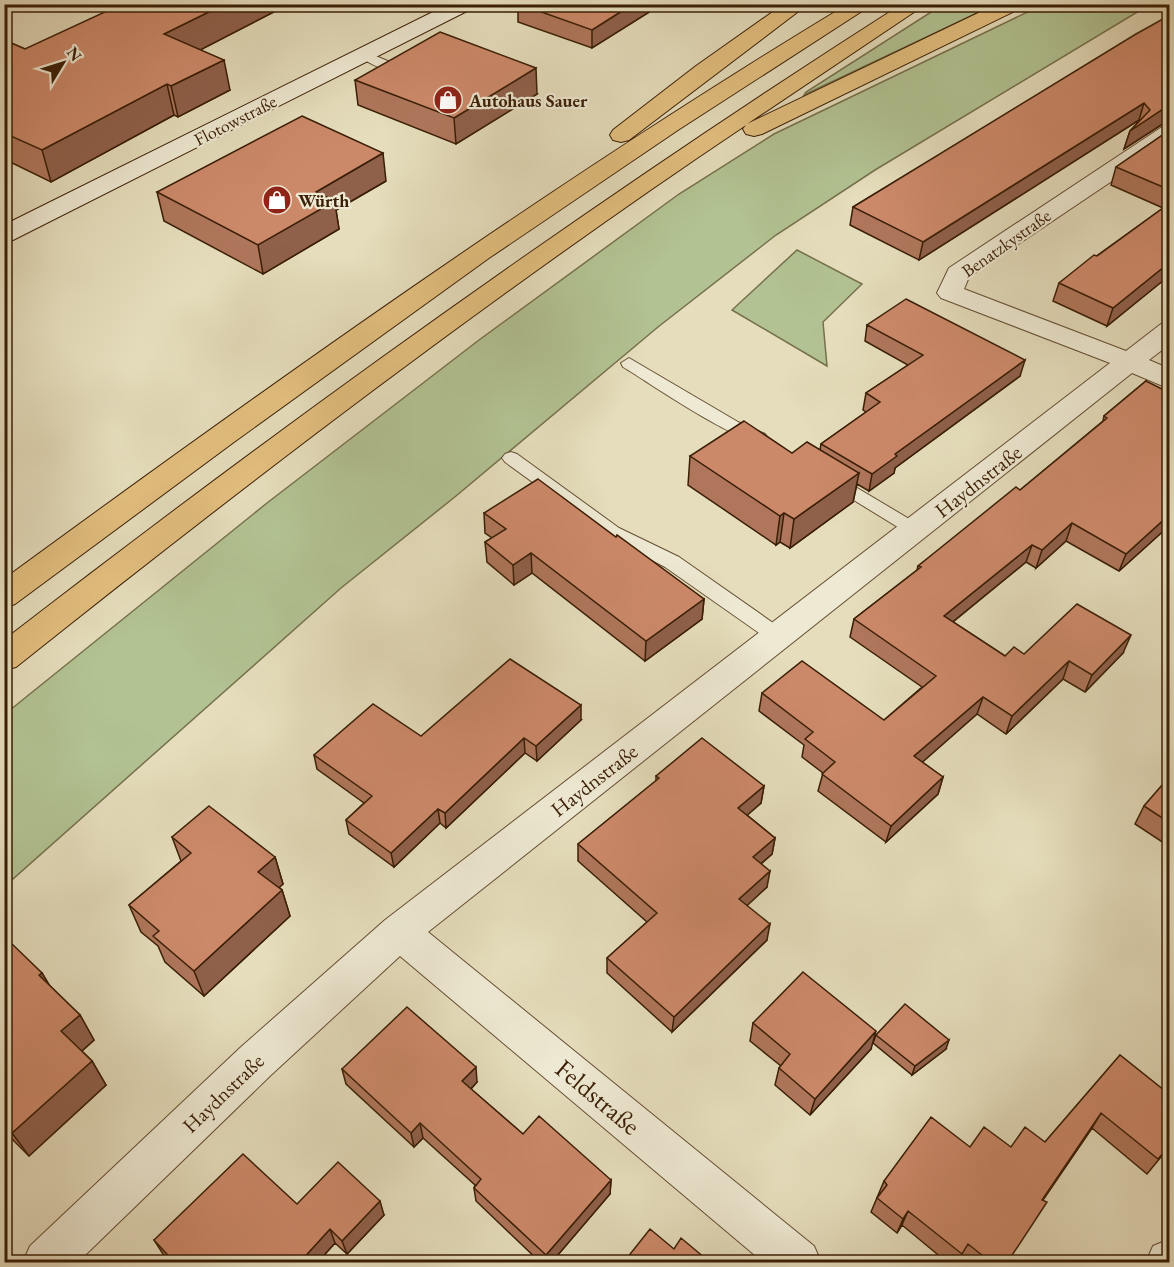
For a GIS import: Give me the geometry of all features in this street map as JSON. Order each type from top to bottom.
[{"type":"highway","points":[[463,264],[575,170],[704,71],[798,4]]},
{"type":"highway","points":[[4,596],[463,264],[725,90],[863,4]]},
{"type":"highway","points":[[4,658],[319,417],[515,273],[770,98],[916,4]]},
{"type":"highway","points":[[648,181],[1014,4]]},
{"type":"street","name":"Flotowstraße","points":[[4,235],[466,4]]},
{"type":"street","name":"Benatzkystraße","points":[[1131,362],[950,293],[958,273],[1170,132]]},
{"type":"street","name":"Haydnstraße","points":[[46,1263],[256,1061],[399,932],[1170,330]]},
{"type":"street","points":[[1131,362],[1170,380]]},
{"type":"street","name":"Feldstraße","points":[[399,932],[798,1263]]},
{"type":"lane","points":[[364,55],[397,70],[415,61]]},
{"type":"lane","points":[[629,363],[732,426],[774,445]]},
{"type":"lane","points":[[511,458],[613,532],[672,562],[779,637]]},
{"type":"lane","points":[[815,468],[915,530]]},
{"type":"green space","points":[[942,5],[994,5],[804,95],[806,92]]},
{"type":"green space","points":[[1042,5],[1149,5],[875,170],[776,235],[658,327],[456,496],[341,588],[5,886],[5,714],[267,503],[479,340],[679,194],[774,134]]},
{"type":"green space","points":[[797,250],[862,284],[823,322],[827,366],[732,310]]},
{"type":"building","points":[[122,4],[225,4],[164,34],[224,60],[171,86],[167,84],[42,150],[4,133],[4,40],[25,49]]},
{"type":"building","points":[[519,4],[633,4],[592,30]]},
{"type":"building","points":[[1170,15],[1170,107],[1166,107],[1130,131],[1150,110],[1144,103],[923,242],[853,207],[1136,34]]},
{"type":"building","points":[[440,32],[536,68],[454,118],[355,80]]},
{"type":"building","points":[[302,116],[383,153],[316,192],[335,201],[258,245],[157,192]]},
{"type":"building","points":[[1170,130],[1170,190],[1116,167]]},
{"type":"building","points":[[1170,203],[1170,262],[1113,308],[1059,283],[1094,255],[1097,256]]},
{"type":"building","points":[[906,299],[1025,360],[895,454],[897,456],[872,474],[821,444],[880,402],[866,393],[923,355],[867,325]]},
{"type":"building","points":[[1146,381],[1170,393],[1170,514],[1126,554],[1072,523],[1042,550],[1032,545],[944,616],[1005,656],[1014,647],[1024,654],[1077,604],[1131,635],[1092,675],[1069,661],[1012,716],[983,697],[914,756],[943,777],[891,826],[822,774],[835,762],[805,739],[813,732],[762,693],[802,661],[884,720],[936,676],[854,619],[921,567],[918,566],[1016,487],[1020,490],[1107,418],[1104,416]]},
{"type":"building","points":[[744,421],[792,453],[807,442],[859,473],[794,519],[784,513],[780,516],[690,456]]},
{"type":"building","points":[[538,479],[704,599],[646,641],[531,553],[513,565],[485,542],[506,529],[484,513]]},
{"type":"building","points":[[510,659],[581,705],[536,746],[524,738],[445,813],[438,809],[391,853],[346,820],[372,796],[314,755],[373,704],[421,736]]},
{"type":"building","points":[[702,738],[764,786],[738,808],[775,838],[753,857],[770,871],[739,899],[770,924],[674,1017],[607,958],[657,913],[578,844],[659,778],[656,776]]},
{"type":"building","points":[[1170,776],[1170,823],[1144,806]]},
{"type":"building","points":[[209,806],[275,857],[258,872],[282,890],[194,971],[153,936],[159,931],[129,905],[191,853],[172,837]]},
{"type":"building","points":[[11,943],[42,973],[39,975],[80,1015],[61,1031],[92,1061],[12,1133],[4,1125],[4,1020],[11,1014],[4,1008],[4,948]]},
{"type":"building","points":[[803,972],[876,1031],[815,1099],[779,1068],[790,1054],[753,1023]]},
{"type":"building","points":[[905,1004],[949,1040],[915,1066],[876,1035]]},
{"type":"building","points":[[407,1007],[476,1067],[462,1081],[523,1134],[539,1116],[611,1180],[546,1255],[474,1188],[481,1179],[420,1123],[411,1133],[342,1069]]},
{"type":"building","points":[[1120,1055],[1170,1095],[1170,1145],[1158,1159],[1101,1113],[1042,1200],[1047,1202],[1007,1263],[992,1263],[968,1244],[962,1254],[908,1211],[903,1219],[877,1198],[887,1185],[884,1181],[931,1117],[970,1147],[984,1127],[1011,1147],[1025,1127],[1045,1142]]},
{"type":"building","points":[[243,1154],[297,1204],[338,1162],[380,1201],[342,1241],[330,1229],[299,1263],[175,1263],[154,1240]]},
{"type":"building","points":[[650,1229],[674,1249],[681,1238],[711,1263],[623,1263]]},
{"type":"place","name":"Autohaus Sauer","points":[[448,100]]},
{"type":"place","name":"Würth","points":[[277,200]]}]
